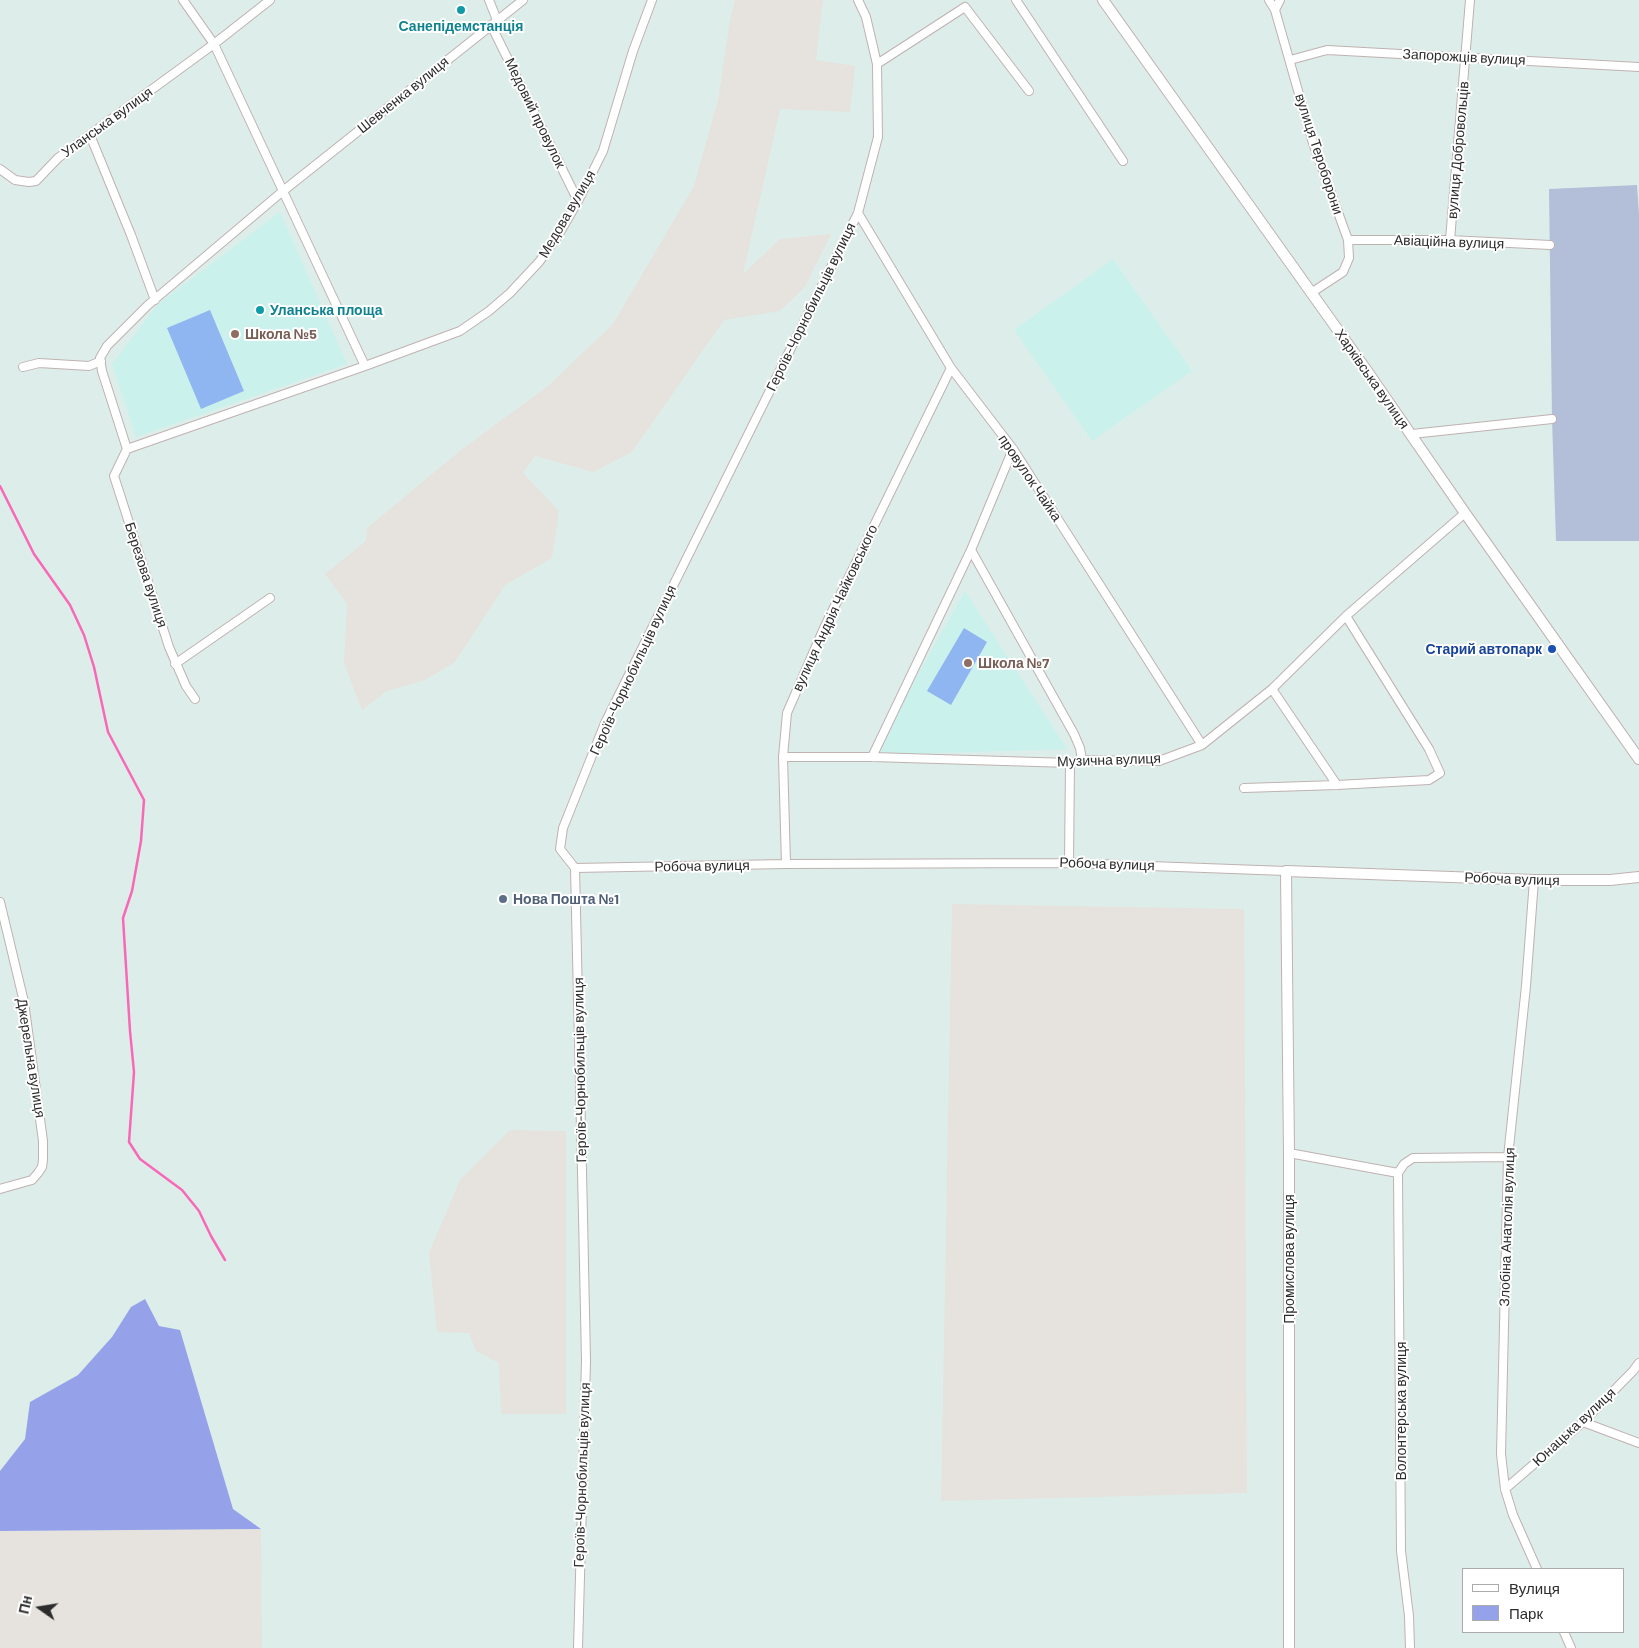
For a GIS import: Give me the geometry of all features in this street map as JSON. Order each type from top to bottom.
[{"type":"street","points":[[183,0],[214,44],[283,191],[365,366],[127,449],[102,371],[100,358],[107,346],[155,300],[283,191]]},
{"type":"street","name":"Уланська вулиця","points":[[0,169],[15,180],[36,181],[58,158],[214,44],[270,0]]},
{"type":"street","name":"Медовий провулок","points":[[489,0],[494,22],[578,201]]},
{"type":"street","name":"Шевченка вулиця","points":[[283,191],[524,0]]},
{"type":"street","name":"Медова вулиця","points":[[365,366],[460,331],[489,311],[539,262],[559,234],[578,201],[602,151],[633,51],[652,0]]},
{"type":"street","name":"Героїв-Чорнобильців вулиця","points":[[578,1648],[586,1361],[575,868],[560,849],[563,828],[605,723],[858,212],[878,137],[878,64],[866,17],[858,0]]},
{"type":"street","points":[[1016,0],[1123,161]]},
{"type":"street","name":"Харківська вулиця","points":[[1103,0],[1412,434],[1465,513],[1639,759]]},
{"type":"street","name":"вулиця Тероборони","points":[[1269,0],[1275,10],[1313,143],[1348,240],[1349,258],[1343,272],[1311,293]]},
{"type":"street","points":[[1275,10],[1280,0]]},
{"type":"street","name":"вулиця Добровольців","points":[[1450,240],[1470,0]]},
{"type":"street","points":[[878,64],[965,6],[1029,90]]},
{"type":"street","name":"Запорожців вулиця","points":[[1290,60],[1327,50],[1639,67]]},
{"type":"street","points":[[90,135],[155,300]]},
{"type":"street","name":"провулок Чайка","points":[[858,212],[951,368],[1013,449],[1202,744]]},
{"type":"street","name":"Авіаційна вулиця","points":[[1348,240],[1450,240],[1550,245]]},
{"type":"street","points":[[23,367],[39,363],[59,366],[89,366],[101,360]]},
{"type":"street","name":"вулиця Андрія Чайковського","points":[[786,864],[783,757],[787,713],[824,628],[951,368]]},
{"type":"street","points":[[1412,434],[1552,419]]},
{"type":"street","name":"Березова вулиця","points":[[127,449],[114,476],[169,647],[186,686],[194,699]]},
{"type":"street","points":[[872,757],[971,550],[1013,449]]},
{"type":"street","name":"Музична вулиця","points":[[783,757],[872,757],[1070,763],[1082,760],[1159,761],[1202,744],[1272,689],[1346,616],[1465,513]]},
{"type":"street","points":[[971,550],[1074,734],[1080,748],[1082,760]]},
{"type":"street","points":[[176,664],[270,598]]},
{"type":"street","points":[[1244,788],[1429,780],[1440,773],[1429,749],[1346,616]]},
{"type":"street","points":[[1272,689],[1337,785]]},
{"type":"street","points":[[1069,863],[1070,763]]},
{"type":"street","name":"Робоча вулиця","points":[[575,868],[786,864],[1069,863],[1534,880],[1610,880],[1639,877]]},
{"type":"street","name":"Промислова вулиця","points":[[1286,871],[1289,1153],[1289,1648]]},
{"type":"street","name":"Злобіна Анатолія вулиця","points":[[1534,880],[1525,995],[1508,1157],[1501,1454],[1505,1489],[1513,1514],[1537,1568]]},
{"type":"street","name":"Джерельна вулиця","points":[[0,902],[24,1002],[42,1127],[43,1160],[42,1167],[32,1180],[0,1189]]},
{"type":"street","points":[[1289,1153],[1398,1173],[1404,1164],[1413,1158],[1508,1157]]},
{"type":"street","name":"Волонтерська вулиця","points":[[1398,1173],[1401,1551],[1409,1616],[1410,1648]]},
{"type":"street","name":"Юнацька вулиця","points":[[1505,1489],[1584,1422],[1639,1363]]},
{"type":"street","points":[[1584,1422],[1639,1443]]},
{"type":"street","points":[[1564,1633],[1572,1648]]},
{"type":"shaded area","points":[[735,0],[823,0],[816,60],[855,66],[850,112],[780,109],[743,274],[780,239],[831,234],[805,287],[780,311],[724,320],[632,452],[593,472],[535,456],[523,473],[559,511],[552,558],[505,585],[455,662],[425,680],[387,691],[362,710],[344,663],[347,604],[325,574],[366,541],[367,528],[461,450],[548,386],[613,324],[694,186],[718,100],[730,20]]},
{"type":"shaded area","points":[[1637,185],[1639,215],[1639,541],[1556,541],[1552,419],[1549,189]]},
{"type":"shaded area","name":"Школа №5","points":[[280,212],[347,364],[136,437],[112,364],[158,304]]},
{"type":"shaded area","points":[[1113,259],[1192,371],[1092,441],[1014,330]]},
{"type":"shaded area","points":[[210,310],[244,391],[201,409],[167,328]]},
{"type":"shaded area","name":"Школа №7","points":[[965,591],[1067,749],[881,755],[884,734]]},
{"type":"shaded area","points":[[964,628],[987,642],[951,705],[927,691]]},
{"type":"shaded area","points":[[952,904],[1244,909],[1247,1493],[941,1501]]},
{"type":"shaded area","points":[[510,1130],[566,1131],[566,1414],[501,1414],[499,1363],[476,1351],[469,1333],[437,1332],[429,1253],[460,1180]]},
{"type":"shaded area","points":[[261,1529],[262,1648],[0,1648],[0,1531]]},
{"type":"green space","points":[[145,1299],[159,1326],[180,1330],[233,1509],[261,1529],[0,1531],[0,1471],[25,1439],[30,1402],[78,1375],[112,1337],[131,1307]]},
{"type":"waterway","points":[[0,486],[34,554],[70,605],[84,635],[94,667],[108,732],[144,800],[141,841],[132,891],[123,918],[134,1072],[129,1142],[140,1159],[182,1190],[199,1211],[225,1260]]},
{"type":"place","name":"Санепідемстанція","points":[[461,10]]},
{"type":"place","name":"Уланська площа","points":[[260,310]]},
{"type":"place","name":"Школа №5","points":[[235,334]]},
{"type":"place","name":"Старий автопарк","points":[[1552,649]]},
{"type":"place","name":"Школа №7","points":[[968,663]]},
{"type":"place","name":"Нова Пошта №1","points":[[503,899]]}]
